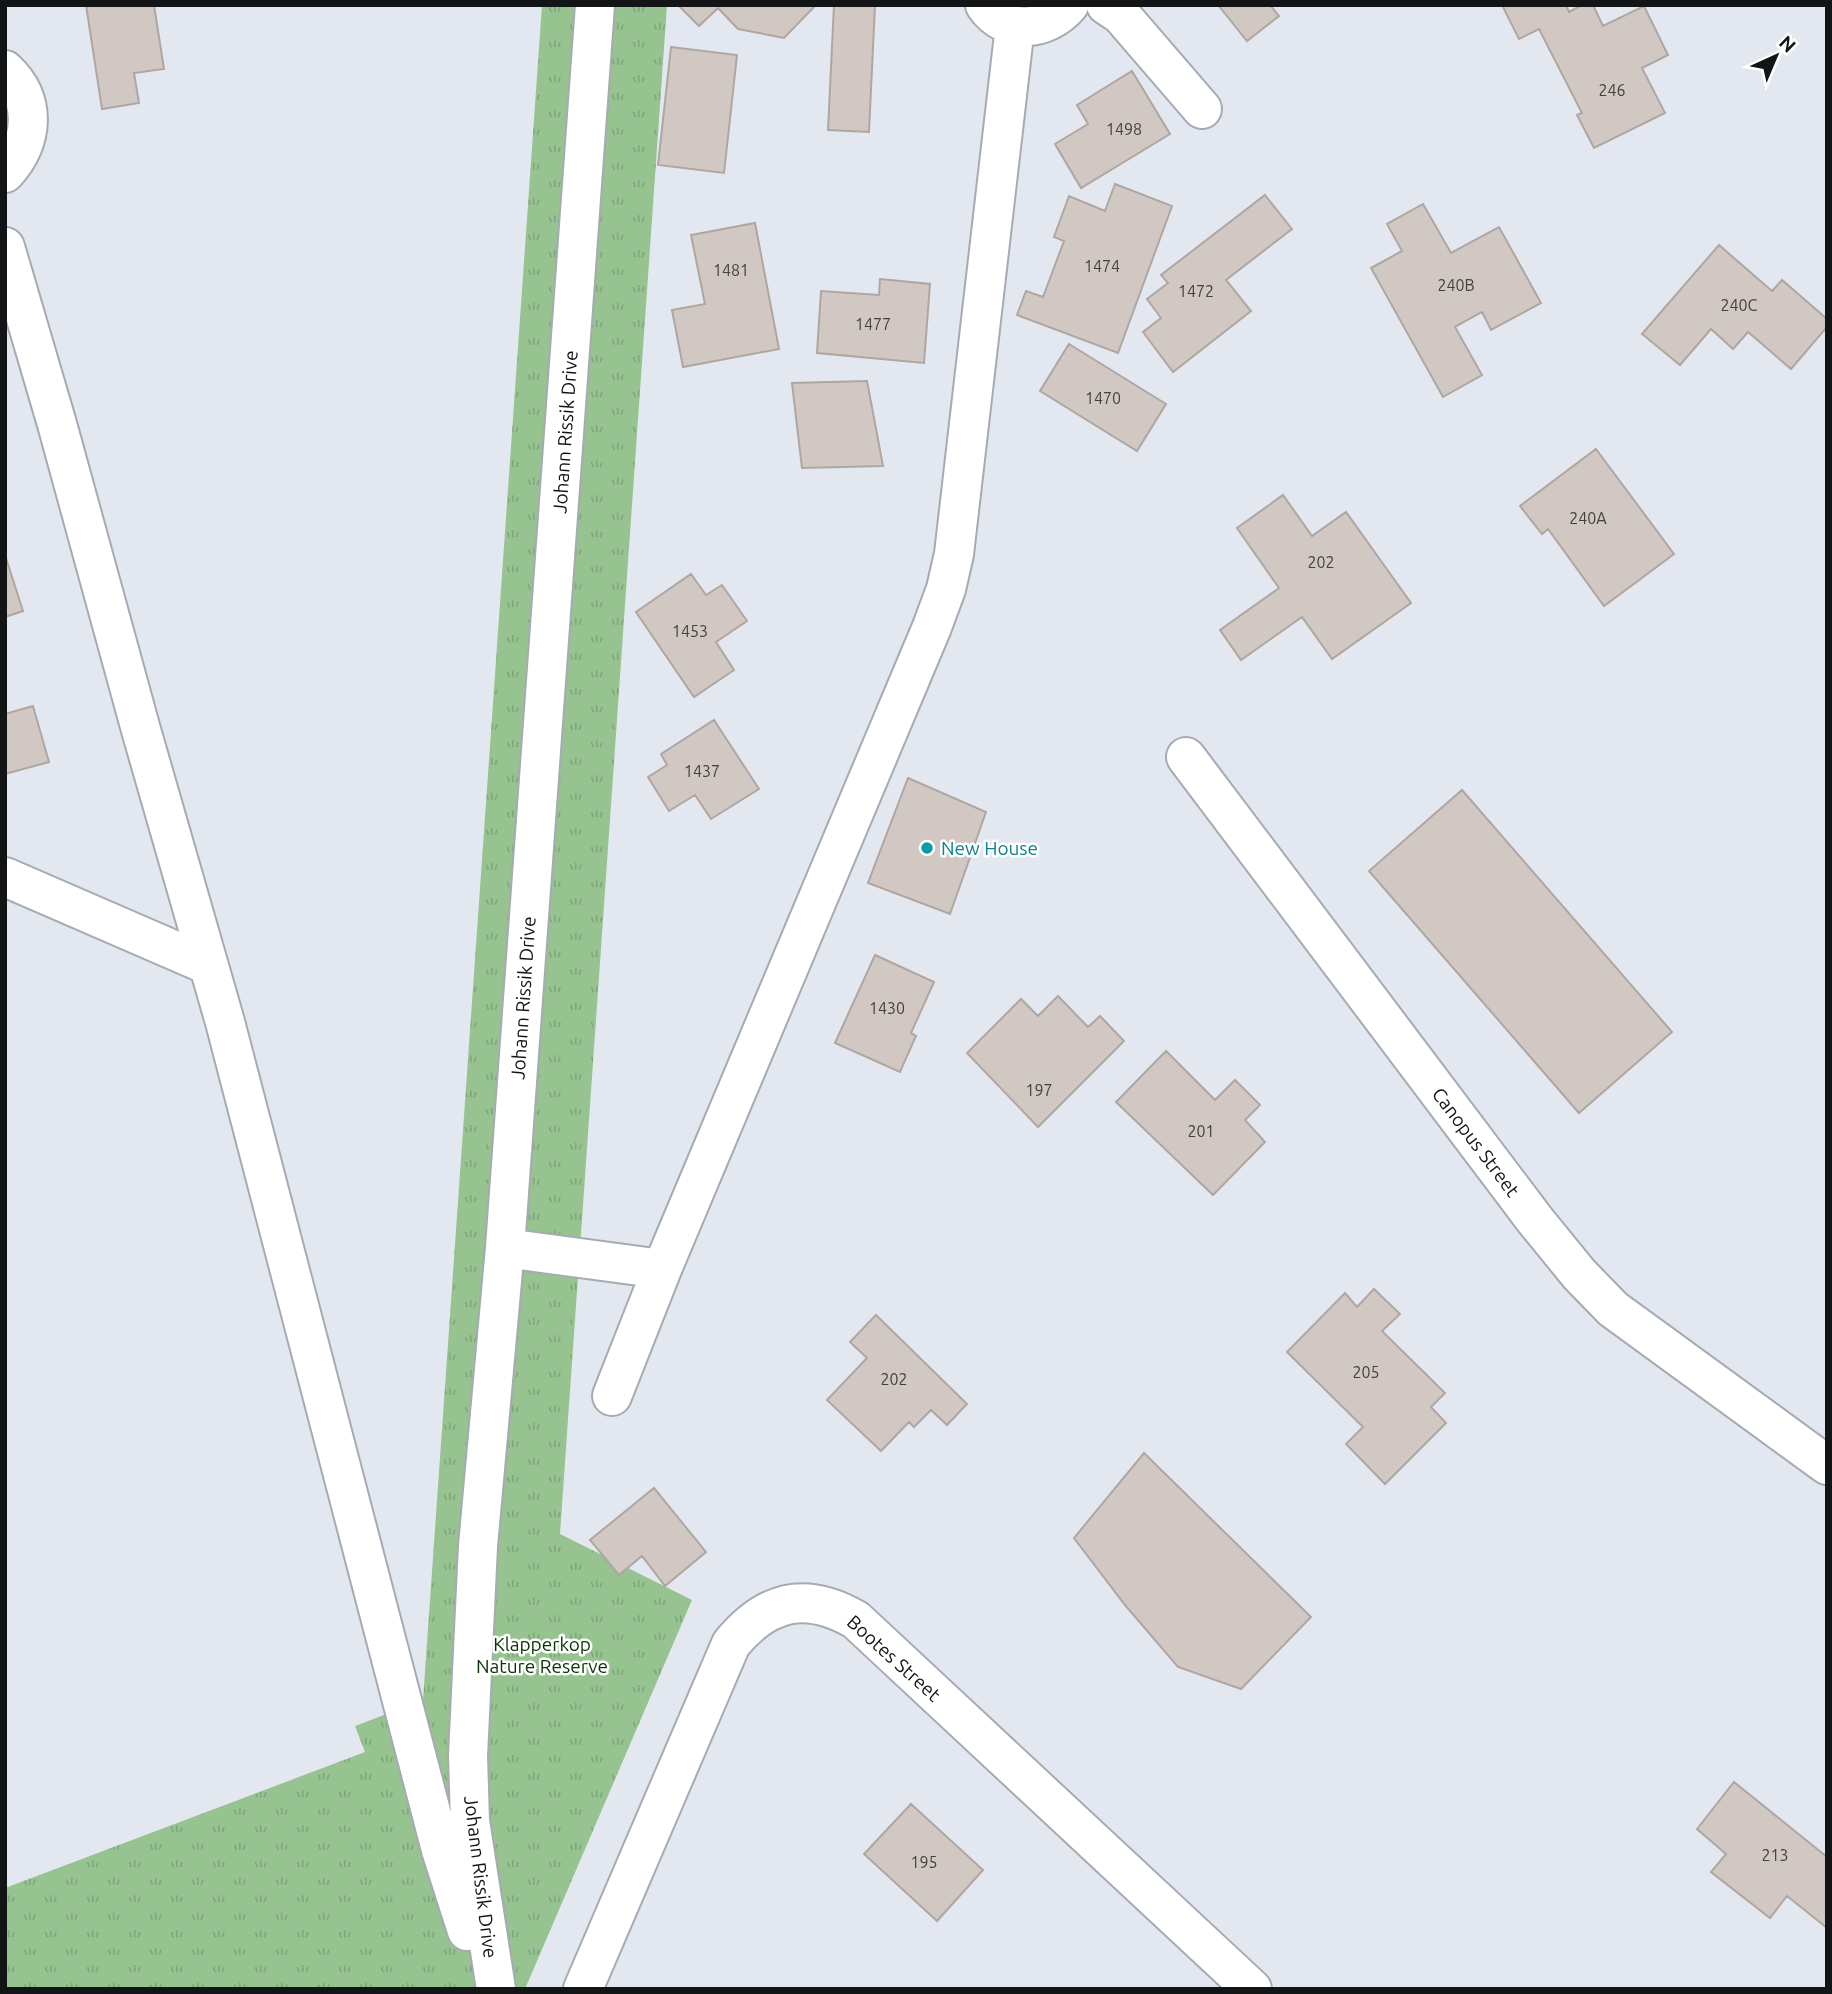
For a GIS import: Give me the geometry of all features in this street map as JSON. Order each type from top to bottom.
[{"type":"street","name":"Johann Rissik Drive","points":[[496,1989],[470,1821],[468,1756],[478,1546],[505,1248],[595,5]]},
{"type":"street","points":[[612,1396],[662,1269],[946,589],[955,542],[1000,16],[1031,27],[1048,23],[1061,15],[1069,5]]},
{"type":"street","points":[[1106,5],[1121,15],[1202,109]]},
{"type":"street","points":[[5,70],[22,92],[28,128],[24,146],[5,173]]},
{"type":"street","points":[[5,247],[208,965],[441,1850],[489,1989]]},
{"type":"street","name":"Canopus Street","points":[[1186,757],[1535,1220],[1594,1291],[1613,1310],[1827,1465]]},
{"type":"street","points":[[5,877],[208,965]]},
{"type":"street","points":[[505,1248],[662,1269]]},
{"type":"street","name":"Bootes Street","points":[[583,1989],[731,1644],[745,1627],[772,1609],[787,1604],[818,1604],[856,1620],[1252,1989]]},
{"type":"green space","name":"Klapperkop Nature Reserve","points":[[542,5],[667,5],[560,1534],[692,1600],[525,1989],[5,1989],[5,1888],[365,1752],[355,1726],[423,1700]]},
{"type":"building","points":[[86,5],[154,5],[164,69],[134,73],[139,103],[102,109]]},
{"type":"building","points":[[678,5],[816,5],[784,38],[738,29],[718,8],[699,26]]},
{"type":"building","points":[[834,5],[875,5],[869,132],[828,130]]},
{"type":"building","points":[[1270,5],[1279,16],[1247,41],[1219,6]]},
{"type":"building","points":[[1502,5],[1566,5],[1569,12],[1582,5],[1593,5],[1603,26],[1644,6],[1668,55],[1642,68],[1665,113],[1594,148],[1577,115],[1582,113],[1539,29],[1519,39]]},
{"type":"building","points":[[671,47],[737,55],[724,173],[658,165]]},
{"type":"building","points":[[1132,71],[1170,134],[1081,188],[1055,144],[1088,124],[1077,105]]},
{"type":"building","points":[[1115,184],[1172,206],[1118,353],[1017,315],[1026,291],[1043,297],[1064,241],[1054,237],[1069,196],[1105,211]]},
{"type":"building","points":[[1265,195],[1292,229],[1226,280],[1251,311],[1173,372],[1143,332],[1161,318],[1147,299],[1168,283],[1161,275]]},
{"type":"building","points":[[1423,204],[1451,253],[1499,227],[1541,303],[1491,330],[1482,312],[1455,327],[1482,375],[1443,397],[1371,268],[1402,251],[1387,224]]},
{"type":"building","points":[[755,223],[779,349],[683,367],[672,310],[705,304],[691,235]]},
{"type":"building","points":[[1719,245],[1772,291],[1782,280],[1827,319],[1827,327],[1791,369],[1748,332],[1733,349],[1711,329],[1680,365],[1642,334]]},
{"type":"building","points":[[880,279],[930,284],[924,363],[817,353],[821,291],[879,295]]},
{"type":"building","points":[[1069,344],[1166,404],[1137,451],[1040,391]]},
{"type":"building","points":[[867,381],[883,466],[802,468],[792,383]]},
{"type":"building","points":[[1596,449],[1674,554],[1604,606],[1548,529],[1542,534],[1520,506]]},
{"type":"building","points":[[1283,495],[1312,536],[1346,512],[1411,603],[1332,659],[1302,617],[1241,660],[1220,630],[1279,588],[1237,528]]},
{"type":"building","points":[[5,555],[23,611],[5,617]]},
{"type":"building","points":[[691,574],[706,595],[722,585],[747,621],[716,642],[734,670],[694,697],[636,612]]},
{"type":"building","points":[[33,706],[49,762],[5,774],[5,714]]},
{"type":"building","points":[[714,720],[759,789],[711,819],[695,795],[669,811],[648,777],[667,765],[661,754]]},
{"type":"building","name":"New House","points":[[908,778],[986,812],[950,914],[868,883]]},
{"type":"building","points":[[1462,790],[1672,1032],[1579,1113],[1369,871]]},
{"type":"building","points":[[875,955],[934,982],[911,1033],[916,1036],[900,1072],[835,1043]]},
{"type":"building","points":[[1058,996],[1088,1027],[1100,1016],[1124,1041],[1038,1127],[967,1053],[1021,999],[1038,1016]]},
{"type":"building","points":[[1166,1051],[1215,1100],[1235,1080],[1260,1105],[1245,1120],[1265,1142],[1213,1195],[1116,1102]]},
{"type":"building","points":[[1374,1289],[1400,1314],[1382,1331],[1445,1393],[1431,1407],[1446,1423],[1385,1484],[1346,1444],[1363,1427],[1287,1352],[1345,1293],[1357,1307]]},
{"type":"building","points":[[876,1315],[967,1404],[947,1425],[931,1410],[914,1427],[909,1422],[881,1451],[827,1400],[867,1358],[850,1342]]},
{"type":"building","points":[[1144,1453],[1311,1617],[1241,1689],[1178,1667],[1125,1605],[1074,1538]]},
{"type":"building","points":[[654,1488],[706,1552],[665,1586],[642,1556],[619,1575],[590,1540]]},
{"type":"building","points":[[1734,1782],[1827,1857],[1827,1928],[1787,1896],[1770,1918],[1711,1872],[1726,1854],[1697,1829]]},
{"type":"building","points":[[911,1804],[983,1870],[937,1921],[864,1854]]},
{"type":"place","name":"New House","points":[[927,848]]}]
